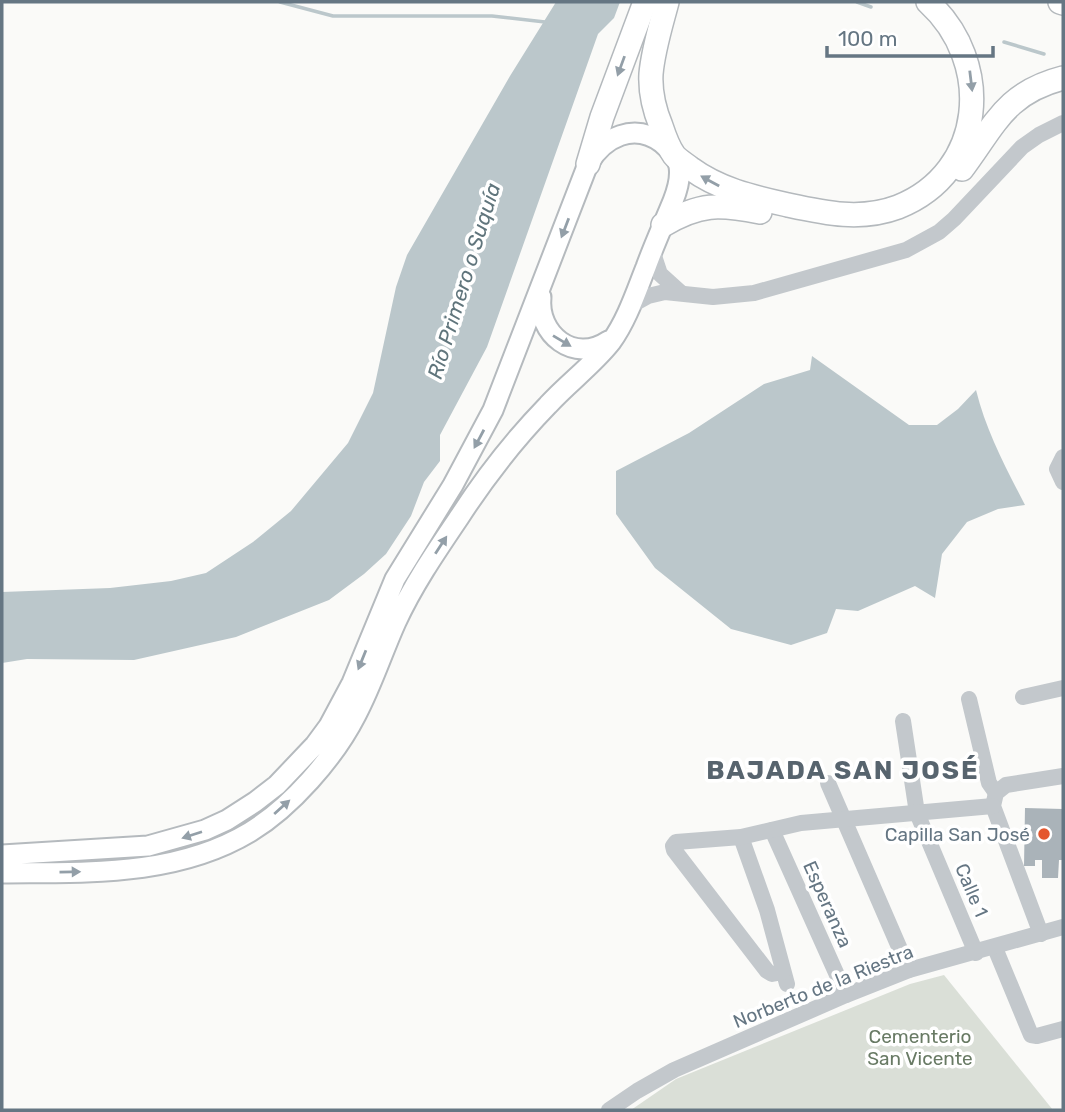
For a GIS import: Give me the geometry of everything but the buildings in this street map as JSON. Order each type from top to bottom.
[{"type":"highway","points":[[588,164],[602,117],[645,2]]},
{"type":"highway","points":[[667,2],[653,59],[651,88],[656,114],[674,155],[706,180],[719,186],[825,213],[869,214],[910,201],[940,177],[957,154],[967,129],[972,101],[970,69],[960,43],[928,2]]},
{"type":"highway","points":[[663,225],[688,211],[710,205],[847,228],[873,226],[900,219],[929,203],[952,182],[995,120],[1016,99],[1038,86],[1063,78]]},
{"type":"main road","points":[[2,855],[115,850],[176,840],[228,820],[266,793],[295,766],[329,726],[341,705],[395,579],[482,433],[543,286],[588,164],[601,146],[615,137],[629,133],[656,139],[674,155],[680,168],[678,185],[618,330],[605,349],[532,421],[477,491],[405,603],[367,692],[344,736],[288,802],[251,832],[202,855],[174,862],[109,871],[2,873]]},
{"type":"main road","points":[[543,286],[540,302],[542,316],[547,329],[558,341],[573,348],[593,348],[608,341],[618,330]]},
{"type":"street","points":[[630,306],[656,294],[723,297],[754,293],[906,250],[931,237],[954,219],[1022,147],[1038,135],[1063,123]]},
{"type":"street","points":[[652,250],[660,274],[683,294]]},
{"type":"street","points":[[1023,697],[1063,688]]},
{"type":"street","points":[[970,699],[989,783],[1041,933]]},
{"type":"street","name":"Calle 1","points":[[902,721],[917,813],[976,953]]},
{"type":"street","points":[[741,837],[767,910],[785,978],[767,971],[673,846],[682,840],[741,837],[801,823],[917,813],[994,799],[1006,785],[1063,776]]},
{"type":"street","points":[[828,783],[909,971]]},
{"type":"street","name":"Esperanza","points":[[772,830],[846,995]]},
{"type":"street","name":"Norberto de la Riestra","points":[[609,1110],[674,1070],[846,995],[909,971],[1063,928]]},
{"type":"street","points":[[995,948],[1031,1035],[1063,1029]]},
{"type":"green space","name":"Cementerio San Vicente","points":[[944,975],[1053,1110],[631,1110],[676,1079],[910,984]]},
{"type":"water","name":"Río Primero o Suquía","points":[[556,2],[620,2],[614,18],[598,34],[487,347],[440,435],[440,461],[424,482],[411,516],[386,554],[329,600],[236,637],[134,660],[27,659],[2,663],[2,592],[110,588],[171,581],[206,573],[253,542],[291,511],[348,443],[373,393],[396,287],[407,255]]},
{"type":"water","points":[[812,356],[909,425],[937,425],[958,409],[976,390],[991,435],[1025,505],[998,509],[967,522],[942,554],[935,598],[915,586],[858,611],[836,609],[827,633],[791,645],[731,629],[655,568],[616,514],[616,471],[689,433],[764,384],[810,370]]},
{"type":"waterway","points":[[280,2],[333,16],[492,16],[545,22]]},
{"type":"waterway","points":[[857,2],[871,7]]},
{"type":"waterway","points":[[1004,42],[1044,54]]},
{"type":"place","name":"Capilla San José","points":[[1044,834]]},
{"type":"district","name":"BAJADA SAN JOSÉ","points":[[843,770]]}]
